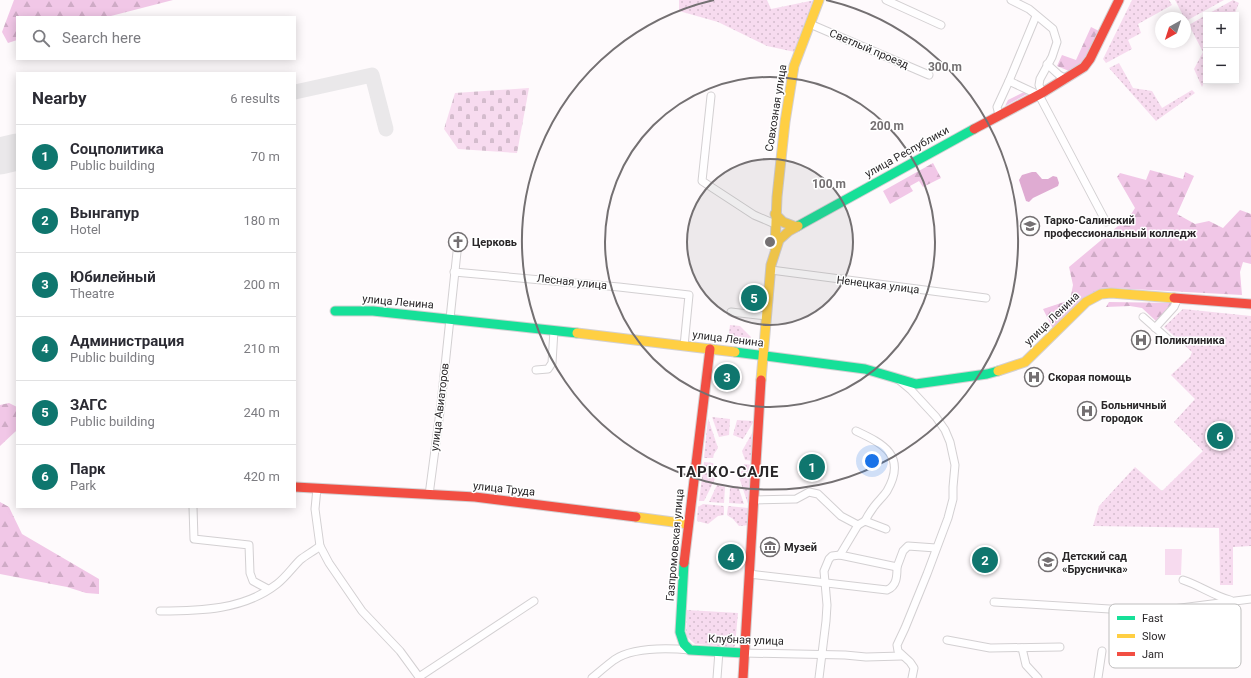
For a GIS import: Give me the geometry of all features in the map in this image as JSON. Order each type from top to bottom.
[{"type":"street","name":"Совхозная улица","points":[[776,251],[774,224],[785,122],[794,66],[819,0]]},
{"type":"street","points":[[886,0],[941,25]]},
{"type":"street","points":[[1011,0],[1029,10],[1053,29],[1057,42],[1056,48],[1047,64],[1039,85],[1041,94],[1106,222]]},
{"type":"street","name":"улица Республики","points":[[743,678],[762,356],[771,270],[779,240],[796,227],[1066,79],[1087,63],[1119,0]]},
{"type":"street","points":[[999,115],[997,107],[1036,16]]},
{"type":"street","name":"Светлый проезд","points":[[810,24],[929,75]]},
{"type":"street","points":[[1047,64],[1066,79]]},
{"type":"street","points":[[1009,81],[1041,94]]},
{"type":"street","points":[[711,96],[702,180],[749,212],[774,224]]},
{"type":"street","points":[[775,214],[783,222],[796,227]]},
{"type":"street","name":"улица Авиаторов","points":[[429,496],[450,319],[456,252]]},
{"type":"street","name":"Ненецкая улица","points":[[771,270],[986,298]]},
{"type":"street","name":"Лесная улица","points":[[454,272],[689,295],[684,346]]},
{"type":"street","name":"улица Ленина","points":[[335,311],[373,311],[554,330],[710,349],[865,369],[888,375],[909,383],[924,384],[987,374],[1025,362],[1086,302],[1101,294],[1111,293],[1251,304]]},
{"type":"street","points":[[1155,328],[1174,307],[1178,298]]},
{"type":"street","points":[[731,312],[766,316]]},
{"type":"street","points":[[1143,317],[1169,340]]},
{"type":"street","points":[[536,370],[548,369],[552,363],[554,330]]},
{"type":"street","name":"Газпромовская улица","points":[[676,649],[680,632],[684,556],[710,349]]},
{"type":"street","name":"улица Ленина","points":[[897,379],[936,417],[945,430],[950,442],[955,465],[953,499],[948,518],[916,601],[897,645],[898,651],[902,656]]},
{"type":"street","points":[[916,396],[918,389],[924,384]]},
{"type":"street","points":[[840,555],[861,523],[887,491],[893,479],[895,468],[891,454],[880,443],[856,431]]},
{"type":"street","name":"улица Труда","points":[[296,487],[429,496],[475,497],[688,524]]},
{"type":"street","points":[[317,488],[315,509],[320,546],[342,583],[362,611],[400,651],[419,677],[534,601]]},
{"type":"street","points":[[754,500],[796,499],[809,492],[818,494],[838,513],[861,523],[886,529]]},
{"type":"street","points":[[193,508],[194,539],[249,545],[250,573],[253,582],[268,590]]},
{"type":"street","points":[[160,611],[194,611],[222,608],[247,600],[277,584],[300,560],[320,546]]},
{"type":"street","points":[[749,574],[887,590],[891,588],[896,579],[897,567],[902,551],[908,546],[936,548]]},
{"type":"street","points":[[819,678],[826,621],[826,583],[824,577],[826,564],[832,556],[840,555],[897,567]]},
{"type":"street","points":[[1183,580],[1232,601]]},
{"type":"street","points":[[1210,604],[1251,599]]},
{"type":"street","points":[[994,602],[1109,609]]},
{"type":"street","points":[[680,632],[684,644],[690,650]]},
{"type":"street","points":[[947,640],[990,648],[1060,647]]},
{"type":"street","points":[[592,678],[615,660],[629,653],[669,648],[690,650]]},
{"type":"street","points":[[1022,648],[1026,665],[1038,678]]},
{"type":"street","name":"Клубная улица","points":[[690,650],[866,657],[902,656]]},
{"type":"street","points":[[1098,678],[1102,651]]},
{"type":"street","points":[[717,678],[719,652]]},
{"type":"street","points":[[902,656],[910,662],[914,668],[912,678]]},
{"type":"green space","points":[[14,0],[173,0],[111,16],[16,16],[16,40],[8,43],[2,32]]},
{"type":"green space","points":[[679,0],[767,0],[771,9],[815,0],[795,52],[767,46],[718,22],[679,11]]},
{"type":"green space","points":[[1132,0],[1169,0],[1172,5],[1159,12],[1155,12],[1155,14],[1138,24],[1141,33],[1128,40],[1132,49],[1106,63],[1103,59]]},
{"type":"green space","points":[[1175,0],[1224,0],[1191,18],[1191,12],[1181,12]]},
{"type":"green space","points":[[1233,0],[1239,3],[1235,12],[1211,12]]},
{"type":"green space","points":[[1203,17],[1203,52],[1191,29],[1191,24]]},
{"type":"green space","points":[[1091,27],[1099,31],[1087,56],[1081,63],[1069,71],[1057,66],[1062,55],[1076,60]]},
{"type":"green space","points":[[1203,52],[1203,84],[1202,87],[1194,69]]},
{"type":"green space","points":[[1119,63],[1133,88],[1152,91],[1162,108],[1192,90],[1195,93],[1156,121],[1109,68]]},
{"type":"green space","points":[[529,88],[517,153],[458,149],[444,129],[455,93]]},
{"type":"green space","points":[[1024,92],[1027,94],[1005,106],[1008,100]]},
{"type":"green space","points":[[933,163],[941,178],[923,187],[919,181],[910,186],[913,191],[890,204],[883,191]]},
{"type":"green space","points":[[1150,170],[1183,179],[1185,172],[1194,176],[1177,214],[1195,224],[1209,221],[1223,228],[1240,210],[1251,214],[1251,264],[1243,262],[1240,272],[1242,295],[1112,288],[1080,300],[1054,331],[1043,309],[1070,300],[1073,285],[1069,267],[1130,216],[1135,208],[1117,177],[1120,173],[1146,180]]},
{"type":"green space","points":[[1109,302],[1176,303],[1156,321],[1142,308],[1130,306],[1106,307]]},
{"type":"green space","points":[[1183,309],[1251,316],[1251,546],[1233,547],[1233,585],[1220,585],[1219,528],[1093,526],[1099,506],[1135,467],[1162,491],[1203,451],[1174,422],[1195,399],[1171,375],[1190,357],[1192,352],[1164,327]]},
{"type":"green space","points":[[730,325],[740,326],[751,337],[750,341],[742,343],[728,341]]},
{"type":"green space","points":[[9,403],[16,406],[16,431],[0,446],[0,405]]},
{"type":"green space","points":[[712,417],[730,419],[729,435],[719,437]]},
{"type":"green space","points":[[708,418],[718,448],[713,458],[704,458]]},
{"type":"green space","points":[[737,420],[754,421],[743,439],[733,435]]},
{"type":"green space","points":[[756,426],[754,461],[745,460],[742,451]]},
{"type":"green space","points":[[704,462],[713,463],[715,470],[718,473],[704,501],[699,501]]},
{"type":"green space","points":[[744,464],[753,465],[751,504],[748,504],[738,474],[743,470]]},
{"type":"green space","points":[[717,485],[725,487],[724,503],[709,502]]},
{"type":"green space","points":[[738,486],[744,504],[729,503],[730,488]]},
{"type":"green space","points":[[0,502],[9,507],[22,534],[99,579],[99,594],[86,593],[67,587],[0,574]]},
{"type":"green space","points":[[703,504],[724,506],[724,515],[718,516],[708,524],[697,521],[698,507]]},
{"type":"green space","points":[[728,506],[748,508],[751,511],[750,525],[739,526],[727,515]]},
{"type":"green space","points":[[1165,549],[1182,549],[1181,575],[1165,575]]},
{"type":"green space","points":[[687,610],[738,613],[735,646],[695,644],[686,636]]},
{"type":"shaded area","points":[[1036,172],[1042,179],[1048,179],[1053,176],[1057,177],[1059,183],[1058,186],[1033,198],[1029,202],[1026,201],[1019,180],[1022,175]]},
{"type":"taxiway","points":[[296,92],[372,75],[386,129]]},
{"type":"runway","points":[[0,156],[16,152]]},
{"type":"traffic: fast","points":[[798,226],[974,129]]},
{"type":"traffic: fast","points":[[335,311],[373,311],[577,333]]},
{"type":"traffic: fast","points":[[735,352],[865,369],[916,384],[987,374],[998,371]]},
{"type":"traffic: fast","points":[[684,563],[680,632],[684,644],[690,650],[744,653]]},
{"type":"traffic: slow","points":[[775,248],[777,197],[785,122],[794,66],[819,0]]},
{"type":"traffic: slow","points":[[775,214],[783,222],[796,227]]},
{"type":"traffic: slow","points":[[761,380],[771,265],[779,240],[789,231],[798,226]]},
{"type":"traffic: slow","points":[[998,371],[1025,362],[1086,302],[1101,294],[1111,293],[1174,298]]},
{"type":"traffic: slow","points":[[577,333],[735,352]]},
{"type":"traffic: slow","points":[[636,517],[688,524]]},
{"type":"traffic: jam","points":[[974,129],[1042,93],[1084,67],[1090,59],[1119,0]]},
{"type":"traffic: jam","points":[[1174,298],[1251,304]]},
{"type":"traffic: jam","points":[[684,563],[710,349]]},
{"type":"traffic: jam","points":[[743,678],[761,380]]},
{"type":"traffic: jam","points":[[296,487],[475,497],[636,517]]},
{"type":"place","name":"Тарко-Салинский профессиональный колледж","points":[[1030,226]]},
{"type":"place","name":"Церковь","points":[[458,242]]},
{"type":"place","name":"ЗАГС","points":[[754,298]]},
{"type":"place","name":"Поликлиника","points":[[1141,340]]},
{"type":"place","name":"Юбилейный","points":[[727,377]]},
{"type":"place","name":"Скорая помощь","points":[[1034,377]]},
{"type":"place","name":"Больничный городок","points":[[1087,411]]},
{"type":"place","name":"Парк","points":[[1220,436]]},
{"type":"place","name":"Соцполитика","points":[[812,467]]},
{"type":"place","name":"Музей","points":[[770,547]]},
{"type":"place","name":"Администрация","points":[[731,557]]},
{"type":"place","name":"Вынгапур","points":[[985,560]]},
{"type":"place","name":"Детский сад «Брусничка»","points":[[1048,562]]},
{"type":"district","name":"ТАРКО-САЛЕ","points":[[728,472]]}]
